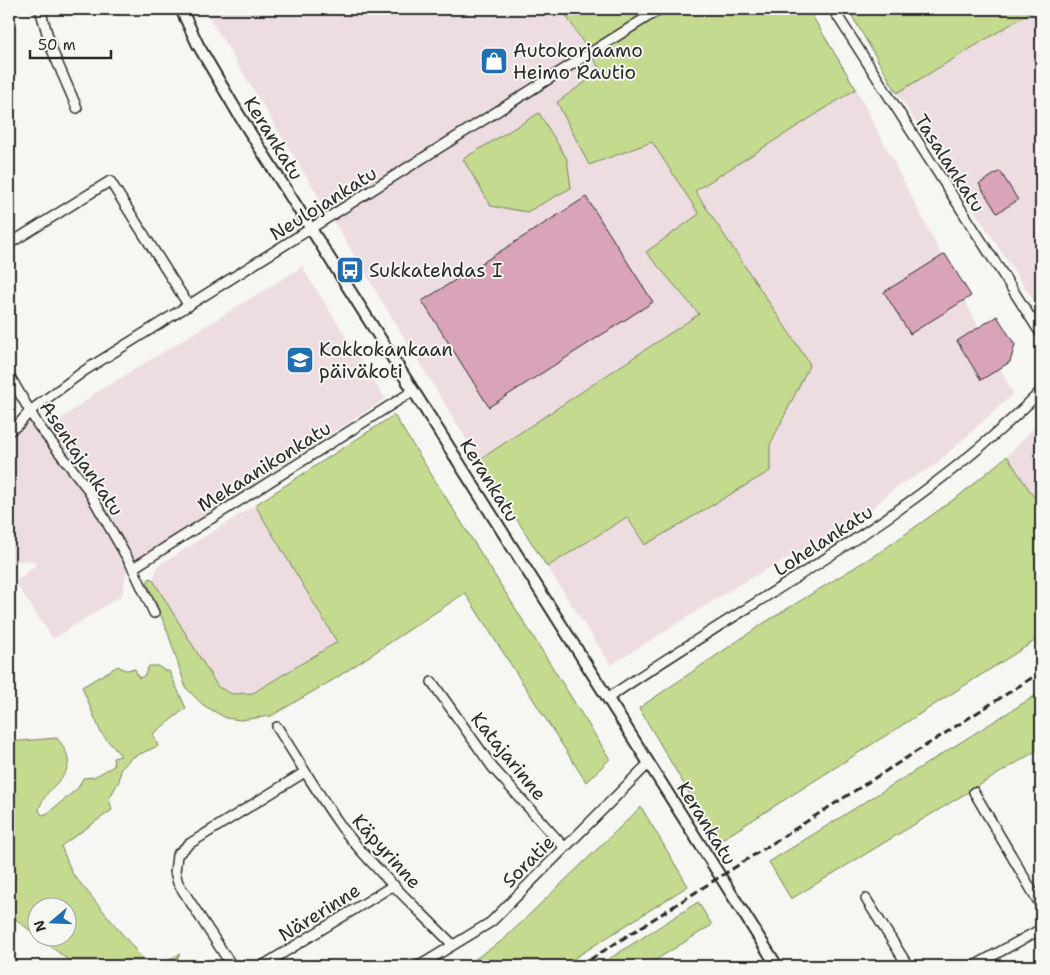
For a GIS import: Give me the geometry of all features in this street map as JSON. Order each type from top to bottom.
[{"type":"street","points":[[40,9],[52,50],[77,108]]},
{"type":"street","name":"Kerankatu","points":[[181,9],[198,45],[234,107],[777,966]]},
{"type":"street","name":"Neulojankatu","points":[[9,430],[19,424],[30,411],[84,371],[660,9]]},
{"type":"street","name":"Tasalankatu","points":[[833,9],[1041,334]]},
{"type":"street","points":[[9,244],[110,181],[189,306]]},
{"type":"street","name":"Asentajankatu","points":[[9,375],[30,411],[87,488],[133,568],[154,613]]},
{"type":"street","name":"Mekaanikonkatu","points":[[133,568],[412,391]]},
{"type":"street","name":"Lohelankatu","points":[[608,698],[869,530],[949,474],[1019,414],[1041,391]]},
{"type":"street","name":"Katajarinne","points":[[432,682],[493,768],[564,847]]},
{"type":"street","name":"Käpyrinne","points":[[277,727],[314,789],[344,830],[394,885],[453,945]]},
{"type":"street","name":"Soratie","points":[[419,966],[491,922],[649,763]]},
{"type":"street","points":[[232,966],[178,883],[175,872],[175,860],[177,855],[189,844],[305,772]]},
{"type":"street","points":[[974,792],[1041,906]]},
{"type":"street","name":"Närerinne","points":[[262,966],[394,885]]},
{"type":"street","points":[[866,899],[908,966]]},
{"type":"street","points":[[974,966],[1041,929]]},
{"type":"shaded area","points":[[204,9],[562,9],[601,72],[558,101],[589,165],[652,142],[699,214],[646,252],[699,314],[479,460]]},
{"type":"shaded area","points":[[1036,9],[1041,9],[1041,312],[897,93]]},
{"type":"shaded area","points":[[856,89],[1013,394],[935,465],[896,487],[863,517],[742,583],[611,665],[547,567],[627,517],[645,545],[770,471],[770,445],[810,364],[695,191]]},
{"type":"shaded area","points":[[302,267],[385,399],[128,565],[122,595],[53,639],[15,582],[36,565],[32,560],[11,562],[9,557],[9,436],[34,421],[42,433],[96,393]]},
{"type":"shaded area","points":[[1041,421],[1041,508],[1007,456]]},
{"type":"shaded area","points":[[255,505],[337,642],[253,693],[232,694],[218,687],[153,580],[158,566]]},
{"type":"green space","points":[[562,9],[808,9],[856,89],[695,191],[810,364],[770,445],[770,471],[645,545],[627,517],[547,567],[479,460],[699,314],[646,252],[699,214],[652,142],[589,165],[557,102],[601,71]]},
{"type":"green space","points":[[848,9],[1036,9],[897,93]]},
{"type":"green space","points":[[539,113],[567,159],[571,188],[527,212],[491,206],[463,159]]},
{"type":"green space","points":[[394,415],[610,759],[586,782],[465,593],[333,680],[271,716],[240,720],[226,718],[203,705],[186,688],[167,630],[147,582],[150,578],[218,687],[232,694],[253,693],[337,642],[255,505]]},
{"type":"green space","points":[[1007,456],[1041,508],[1041,637],[718,842],[639,708],[764,623],[883,550],[960,495]]},
{"type":"green space","points":[[118,666],[125,670],[135,669],[139,678],[144,676],[149,666],[158,666],[165,671],[169,671],[186,708],[153,734],[158,746],[131,758],[121,769],[119,781],[109,799],[112,810],[61,846],[72,873],[142,958],[158,964],[180,954],[174,966],[72,966],[68,960],[53,948],[78,948],[78,898],[28,898],[28,929],[9,914],[9,742],[57,738],[65,751],[68,761],[67,770],[43,800],[39,810],[42,815],[48,813],[78,788],[83,778],[94,777],[114,766],[113,758],[121,756],[101,733],[82,687]]},
{"type":"green space","points":[[1041,692],[1041,748],[791,899],[769,862]]},
{"type":"green space","points":[[641,807],[688,886],[562,966],[465,966],[503,940]]},
{"type":"green space","points":[[698,902],[712,925],[646,966],[598,966]]},
{"type":"building","points":[[1000,171],[1018,200],[997,213],[979,184]]},
{"type":"building","points":[[586,197],[653,302],[489,407],[422,301]]},
{"type":"building","points":[[945,254],[971,296],[910,334],[884,292]]},
{"type":"building","points":[[997,316],[1015,345],[1010,362],[981,380],[957,341]]},
{"type":"railway","points":[[580,966],[1041,672]]},
{"type":"place","name":"Autokorjaamo Heimo Rautio","points":[[494,61]]},
{"type":"place","name":"Sukkatehdas I","points":[[350,270]]},
{"type":"place","name":"Kokkokankaan päiväkoti","points":[[300,360]]}]
